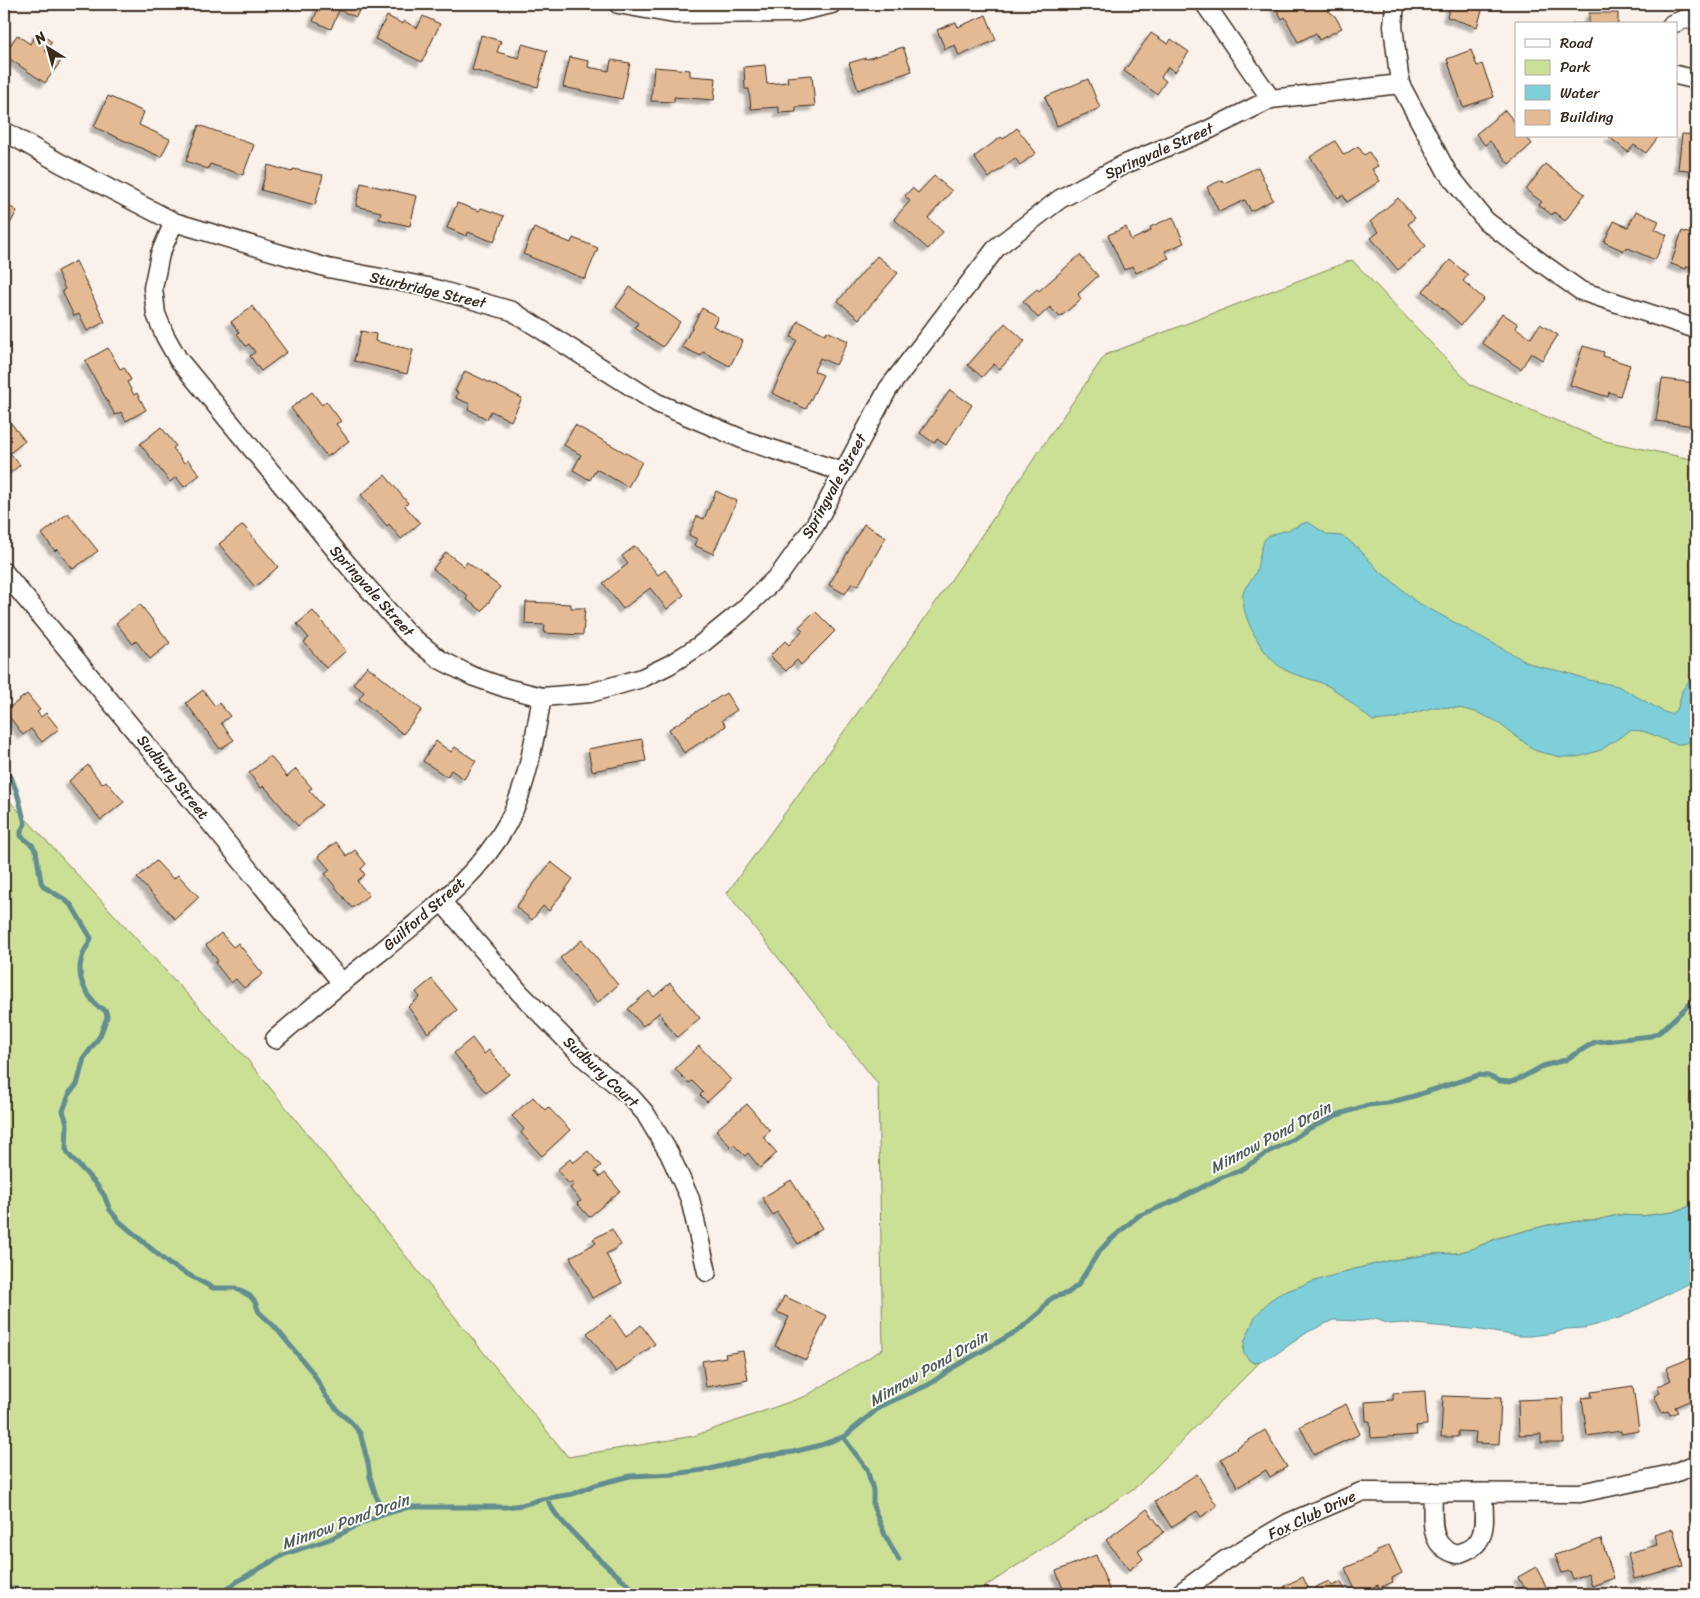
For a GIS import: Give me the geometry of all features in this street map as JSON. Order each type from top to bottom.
[{"type":"street","points":[[618,4],[684,14],[794,13],[832,4]]},
{"type":"street","points":[[1205,4],[1271,99]]},
{"type":"street","points":[[1395,4],[1393,26],[1400,84],[1446,172],[1486,220],[1581,291],[1696,329]]},
{"type":"street","points":[[1677,22],[1685,19],[1696,20]]},
{"type":"street","points":[[1678,75],[1690,78],[1696,76]]},
{"type":"street","name":"Springvale Street","points":[[174,222],[160,254],[153,288],[156,314],[165,336],[178,358],[347,564],[407,633],[440,659],[472,676],[506,688],[542,697],[590,693],[642,678],[669,665],[699,646],[742,611],[780,574],[815,525],[888,389],[998,247],[1060,199],[1115,169],[1206,131],[1271,99],[1400,84]]},
{"type":"street","name":"Sturbridge Street","points":[[4,131],[60,163],[174,222],[328,268],[428,287],[512,311],[657,403],[747,441],[843,472]]},
{"type":"street","name":"Sudbury Street","points":[[4,572],[342,983]]},
{"type":"street","name":"Guilford Street","points":[[274,1039],[442,902],[475,869],[507,825],[518,801],[526,776],[542,697]]},
{"type":"street","name":"Sudbury Court","points":[[442,902],[520,993],[584,1058],[630,1096],[645,1114],[669,1153],[690,1199],[707,1272]]},
{"type":"street","name":"Fox Club Drive","points":[[1179,1594],[1225,1560],[1288,1523],[1361,1492],[1580,1493],[1672,1474],[1696,1464]]},
{"type":"street","points":[[1433,1492],[1436,1534],[1439,1543],[1447,1550],[1456,1554],[1468,1550],[1479,1541],[1483,1527],[1483,1493]]},
{"type":"green space","points":[[1352,260],[1471,385],[1605,441],[1696,460],[1696,1204],[1673,1212],[1642,1216],[1618,1215],[1597,1220],[1548,1225],[1498,1238],[1457,1253],[1432,1254],[1388,1261],[1347,1271],[1281,1293],[1254,1363],[1260,1362],[1136,1487],[986,1586],[965,1594],[4,1594],[4,795],[246,1058],[568,1457],[694,1436],[806,1396],[883,1349],[878,1084],[727,893],[905,647],[1105,355]]},
{"type":"water","points":[[1308,522],[1328,535],[1341,536],[1347,539],[1379,571],[1415,601],[1529,663],[1618,686],[1664,712],[1671,714],[1678,708],[1682,691],[1696,670],[1696,740],[1675,744],[1636,730],[1629,731],[1601,750],[1578,757],[1561,757],[1536,751],[1494,720],[1476,712],[1459,708],[1435,707],[1393,719],[1373,721],[1345,698],[1322,683],[1299,676],[1282,668],[1267,654],[1254,635],[1245,613],[1243,593],[1254,576],[1266,538]]},
{"type":"water","points":[[1696,1204],[1696,1280],[1622,1317],[1584,1328],[1566,1329],[1555,1333],[1530,1336],[1404,1323],[1389,1324],[1376,1319],[1360,1321],[1333,1320],[1308,1332],[1273,1356],[1260,1362],[1254,1363],[1243,1352],[1245,1340],[1255,1317],[1269,1301],[1281,1293],[1315,1281],[1388,1261],[1432,1254],[1457,1253],[1498,1238],[1548,1225],[1597,1220],[1618,1215],[1642,1216],[1673,1212]]},
{"type":"building","points":[[320,4],[362,4],[356,17],[339,10],[331,29],[313,21]]},
{"type":"building","points":[[1274,4],[1319,4],[1335,16],[1342,28],[1319,40],[1316,33],[1298,42],[1285,17],[1282,19]]},
{"type":"building","points":[[1451,4],[1484,4],[1477,27],[1447,17]]},
{"type":"building","points":[[1589,13],[1618,13],[1618,22],[1589,22]]},
{"type":"building","points":[[986,15],[996,40],[959,56],[955,45],[945,49],[937,30],[956,22],[958,27]]},
{"type":"building","points":[[387,16],[403,24],[404,21],[417,28],[423,16],[440,24],[422,62],[375,39]]},
{"type":"building","points":[[38,32],[52,42],[45,51],[61,61],[45,83],[4,55],[17,35],[30,44]]},
{"type":"building","points":[[1151,33],[1168,44],[1171,39],[1189,52],[1175,72],[1168,67],[1161,77],[1166,81],[1157,94],[1124,71]]},
{"type":"building","points":[[481,35],[501,41],[497,52],[519,58],[522,44],[547,51],[538,87],[472,70]]},
{"type":"building","points":[[903,47],[912,71],[858,90],[849,63]]},
{"type":"building","points":[[1471,50],[1477,66],[1482,64],[1494,97],[1463,107],[1447,59]]},
{"type":"building","points":[[570,57],[589,61],[588,67],[609,71],[611,60],[630,63],[622,99],[563,87]]},
{"type":"building","points":[[765,65],[767,84],[788,82],[787,77],[812,75],[815,106],[796,107],[796,112],[779,113],[779,107],[751,109],[749,89],[745,89],[744,67]]},
{"type":"building","points":[[654,67],[690,70],[690,76],[716,78],[714,100],[674,97],[674,102],[651,101]]},
{"type":"building","points":[[1088,79],[1100,108],[1057,126],[1045,97]]},
{"type":"building","points":[[108,96],[144,112],[139,125],[170,139],[161,157],[94,127]]},
{"type":"building","points":[[1505,110],[1515,123],[1515,138],[1528,138],[1532,144],[1509,164],[1490,141],[1485,145],[1476,134]]},
{"type":"building","points":[[199,125],[254,145],[243,175],[210,164],[208,169],[186,161]]},
{"type":"building","points":[[1017,128],[1036,153],[1020,165],[1015,158],[989,178],[974,157]]},
{"type":"building","points":[[1682,134],[1696,135],[1696,171],[1678,169]]},
{"type":"building","points":[[1610,138],[1657,138],[1646,153],[1634,145],[1628,152]]},
{"type":"building","points":[[1335,141],[1344,155],[1358,146],[1364,155],[1369,152],[1378,166],[1372,169],[1380,181],[1347,202],[1343,195],[1338,198],[1310,157]]},
{"type":"building","points":[[1545,164],[1585,194],[1565,221],[1554,212],[1552,215],[1539,205],[1542,202],[1526,190]]},
{"type":"building","points":[[268,165],[292,172],[293,169],[323,175],[315,205],[261,190]]},
{"type":"building","points":[[1258,167],[1273,200],[1251,211],[1245,200],[1219,212],[1207,187],[1222,180],[1224,183]]},
{"type":"building","points":[[934,176],[952,191],[928,218],[943,232],[928,249],[894,219],[910,201],[905,196],[912,188],[918,193]]},
{"type":"building","points":[[361,183],[417,196],[410,226],[379,219],[381,212],[356,206]]},
{"type":"building","points":[[1398,198],[1415,218],[1408,224],[1426,246],[1398,270],[1371,238],[1379,232],[1370,222]]},
{"type":"building","points":[[4,203],[17,211],[4,235]]},
{"type":"building","points":[[457,203],[479,211],[481,208],[504,216],[494,242],[468,232],[467,236],[447,228]]},
{"type":"building","points":[[1636,211],[1659,221],[1655,229],[1667,235],[1655,260],[1626,247],[1624,251],[1604,242],[1614,221],[1628,227]]},
{"type":"building","points":[[1173,217],[1184,243],[1165,251],[1169,258],[1136,273],[1133,266],[1124,270],[1108,235],[1126,227],[1131,240],[1151,231],[1150,227]]},
{"type":"building","points":[[534,228],[571,243],[573,238],[598,248],[585,279],[523,254]]},
{"type":"building","points":[[1682,231],[1696,236],[1696,269],[1687,266],[1686,269],[1671,264]]},
{"type":"building","points":[[1080,255],[1098,276],[1078,294],[1081,299],[1060,317],[1050,307],[1038,318],[1023,301],[1037,289],[1039,291]]},
{"type":"building","points":[[877,256],[898,273],[859,319],[838,301]]},
{"type":"building","points":[[1450,260],[1468,275],[1463,281],[1484,299],[1461,325],[1423,291]]},
{"type":"building","points":[[76,261],[105,322],[87,331],[79,314],[74,316],[62,291],[65,289],[57,271]]},
{"type":"building","points":[[630,287],[680,322],[663,347],[635,328],[638,323],[616,307]]},
{"type":"building","points":[[252,306],[287,352],[261,371],[250,356],[255,352],[249,344],[246,346],[231,322]]},
{"type":"building","points":[[702,308],[718,317],[713,326],[743,341],[730,366],[703,352],[701,356],[682,347]]},
{"type":"building","points":[[1502,313],[1518,324],[1516,328],[1531,338],[1540,324],[1558,335],[1542,360],[1531,353],[1521,369],[1482,343]]},
{"type":"building","points":[[798,321],[825,334],[827,331],[848,341],[836,365],[820,358],[814,371],[823,375],[806,409],[772,393],[797,340],[791,337]]},
{"type":"building","points":[[1005,323],[1025,341],[1000,369],[994,364],[982,377],[968,365]]},
{"type":"building","points":[[361,331],[376,334],[375,341],[413,350],[407,374],[354,361]]},
{"type":"building","points":[[1583,346],[1604,352],[1603,356],[1630,365],[1620,396],[1609,392],[1608,397],[1570,385]]},
{"type":"building","points":[[108,348],[120,369],[124,367],[131,380],[127,382],[134,395],[137,393],[146,410],[126,421],[121,412],[115,415],[85,361]]},
{"type":"building","points":[[465,371],[522,398],[511,421],[491,411],[487,419],[468,409],[470,404],[456,398],[458,392],[455,391]]},
{"type":"building","points":[[1662,379],[1696,383],[1695,426],[1656,421]]},
{"type":"building","points":[[950,390],[972,405],[946,445],[937,439],[934,443],[920,433]]},
{"type":"building","points":[[312,392],[322,405],[326,401],[341,421],[336,424],[349,441],[327,457],[291,408]]},
{"type":"building","points":[[4,406],[8,411],[4,414]]},
{"type":"building","points":[[4,414],[25,441],[10,453],[20,465],[4,478]]},
{"type":"building","points":[[575,425],[642,462],[628,487],[596,469],[590,480],[573,470],[581,455],[564,445]]},
{"type":"building","points":[[161,427],[176,446],[173,448],[184,463],[188,460],[200,475],[184,487],[176,477],[170,482],[140,444]]},
{"type":"building","points":[[385,475],[408,503],[405,506],[420,523],[401,539],[389,524],[387,526],[361,495]]},
{"type":"building","points":[[716,491],[737,501],[713,554],[694,545],[697,539],[689,535],[697,516],[704,519]]},
{"type":"building","points":[[68,513],[98,551],[73,569],[57,549],[55,551],[42,534]]},
{"type":"building","points":[[864,524],[886,537],[858,586],[852,583],[845,594],[829,585]]},
{"type":"building","points":[[243,525],[278,567],[255,587],[219,544]]},
{"type":"building","points":[[635,546],[658,575],[665,570],[684,595],[667,609],[650,588],[623,609],[603,583],[628,564],[622,556]]},
{"type":"building","points":[[446,552],[464,566],[467,562],[500,587],[482,611],[466,599],[468,596],[433,569]]},
{"type":"building","points":[[526,602],[571,604],[571,608],[585,608],[583,635],[544,633],[545,625],[525,624]]},
{"type":"building","points":[[140,604],[170,643],[150,659],[136,641],[133,644],[116,623]]},
{"type":"building","points":[[313,611],[346,651],[326,668],[304,642],[309,638],[297,624]]},
{"type":"building","points":[[815,611],[835,631],[801,665],[797,660],[786,671],[770,656],[785,641],[789,645],[803,630],[799,627]]},
{"type":"building","points":[[367,666],[422,710],[403,734],[359,699],[364,692],[353,684]]},
{"type":"building","points":[[203,690],[215,706],[219,703],[230,716],[221,723],[234,740],[220,749],[186,703]]},
{"type":"building","points":[[726,693],[737,710],[722,720],[726,726],[684,753],[669,729]]},
{"type":"building","points":[[27,694],[40,710],[37,712],[41,717],[46,713],[59,729],[42,742],[31,729],[23,735],[5,711]]},
{"type":"building","points":[[642,739],[646,761],[592,771],[588,749]]},
{"type":"building","points":[[436,741],[451,752],[455,747],[476,761],[464,779],[451,770],[447,777],[423,761]]},
{"type":"building","points":[[270,756],[287,777],[296,769],[312,788],[309,790],[322,805],[298,826],[264,786],[261,788],[249,773]]},
{"type":"building","points":[[88,765],[102,784],[106,781],[124,802],[101,820],[69,781]]},
{"type":"building","points":[[336,842],[347,856],[355,850],[366,864],[361,869],[365,875],[357,881],[369,895],[352,908],[325,874],[330,870],[318,856]]},
{"type":"building","points":[[156,861],[173,879],[178,875],[199,897],[175,919],[137,878]]},
{"type":"building","points":[[551,862],[573,879],[549,911],[543,906],[532,920],[516,907]]},
{"type":"building","points":[[221,933],[233,947],[238,943],[263,974],[244,988],[236,979],[231,983],[215,963],[218,961],[206,945]]},
{"type":"building","points":[[582,940],[618,985],[597,1003],[560,958]]},
{"type":"building","points":[[432,979],[457,1010],[428,1033],[408,1007],[420,997],[416,992]]},
{"type":"building","points":[[670,983],[700,1018],[677,1037],[661,1017],[663,1015],[660,1012],[643,1026],[628,1009],[649,991],[654,997]]},
{"type":"building","points":[[472,1038],[484,1054],[489,1050],[509,1074],[486,1093],[454,1053]]},
{"type":"building","points":[[699,1046],[731,1080],[707,1102],[700,1095],[703,1092],[692,1081],[689,1083],[675,1069]]},
{"type":"building","points":[[533,1097],[545,1110],[548,1107],[570,1130],[542,1156],[521,1133],[524,1129],[512,1116]]},
{"type":"building","points":[[747,1104],[770,1131],[763,1137],[777,1153],[760,1168],[748,1153],[745,1156],[734,1145],[731,1147],[716,1130]]},
{"type":"building","points":[[588,1151],[601,1166],[595,1171],[600,1177],[605,1173],[620,1191],[589,1217],[577,1203],[581,1201],[570,1188],[574,1185],[572,1182],[569,1184],[557,1170],[570,1159],[573,1163]]},
{"type":"building","points":[[791,1180],[822,1228],[798,1244],[777,1212],[773,1215],[762,1198]]},
{"type":"building","points":[[612,1229],[621,1245],[606,1254],[622,1283],[592,1298],[570,1257],[596,1243],[593,1239]]},
{"type":"building","points":[[784,1296],[827,1316],[806,1360],[775,1346],[789,1317],[777,1312]]},
{"type":"building","points":[[611,1315],[626,1337],[641,1325],[655,1344],[616,1372],[587,1333]]},
{"type":"building","points":[[743,1351],[748,1380],[706,1387],[702,1361],[726,1357],[725,1354]]},
{"type":"building","points":[[1691,1358],[1696,1371],[1696,1398],[1675,1407],[1678,1412],[1670,1415],[1668,1411],[1662,1413],[1654,1396],[1660,1393],[1657,1387],[1671,1380],[1666,1368]]},
{"type":"building","points":[[1633,1386],[1639,1431],[1621,1434],[1621,1431],[1587,1436],[1582,1398],[1592,1397],[1591,1392]]},
{"type":"building","points":[[1425,1391],[1427,1425],[1416,1426],[1417,1435],[1371,1438],[1370,1421],[1366,1421],[1365,1402],[1393,1400],[1393,1393]]},
{"type":"building","points":[[1443,1396],[1501,1398],[1499,1444],[1475,1443],[1476,1432],[1458,1431],[1458,1437],[1441,1437]]},
{"type":"building","points":[[1563,1398],[1564,1443],[1541,1443],[1541,1434],[1519,1435],[1518,1400]]},
{"type":"building","points":[[1346,1404],[1360,1434],[1314,1455],[1300,1426]]},
{"type":"building","points":[[1265,1430],[1287,1467],[1270,1477],[1266,1470],[1238,1487],[1221,1459]]},
{"type":"building","points":[[1197,1474],[1217,1506],[1201,1517],[1197,1511],[1171,1527],[1155,1501]]},
{"type":"building","points":[[1147,1509],[1164,1532],[1138,1551],[1143,1559],[1129,1570],[1106,1540]]},
{"type":"building","points":[[1673,1529],[1683,1566],[1634,1579],[1628,1553],[1657,1545],[1654,1535]]},
{"type":"building","points":[[1601,1539],[1614,1578],[1592,1586],[1588,1573],[1573,1579],[1570,1571],[1562,1573],[1555,1555]]},
{"type":"building","points":[[1389,1545],[1402,1573],[1392,1578],[1393,1582],[1379,1588],[1378,1585],[1357,1594],[1345,1568],[1377,1554],[1376,1551]]},
{"type":"building","points":[[1096,1555],[1111,1594],[1093,1594],[1091,1590],[1081,1594],[1065,1594],[1056,1571]]},
{"type":"building","points":[[1536,1567],[1550,1594],[1501,1594],[1511,1589],[1513,1592],[1523,1587],[1518,1577]]},
{"type":"building","points":[[1303,1577],[1311,1594],[1288,1594],[1284,1586]]},
{"type":"building","points":[[1329,1581],[1332,1586],[1341,1582],[1347,1594],[1314,1594],[1318,1592],[1316,1587]]},
{"type":"waterway","points":[[4,768],[12,780],[20,802],[25,824],[21,831],[21,836],[36,851],[41,882],[44,887],[72,906],[91,938],[81,960],[80,975],[85,989],[98,1007],[106,1012],[107,1017],[100,1036],[84,1058],[77,1085],[70,1092],[63,1111],[67,1123],[66,1149],[69,1155],[96,1184],[104,1195],[110,1210],[119,1221],[169,1264],[213,1288],[235,1288],[250,1296],[259,1312],[275,1327],[313,1373],[326,1396],[360,1433],[370,1477],[376,1496],[385,1514]]},
{"type":"waterway","name":"Minnow Pond Drain","points":[[220,1594],[238,1581],[283,1555],[330,1539],[385,1514],[409,1507],[506,1507],[522,1505],[542,1499],[573,1494],[595,1485],[630,1476],[674,1474],[710,1469],[762,1456],[793,1452],[821,1445],[845,1436],[881,1406],[928,1385],[954,1367],[1019,1330],[1041,1311],[1048,1301],[1068,1293],[1078,1285],[1098,1253],[1138,1216],[1239,1171],[1308,1129],[1337,1115],[1368,1105],[1388,1103],[1414,1096],[1479,1075],[1510,1082],[1543,1066],[1565,1060],[1595,1042],[1651,1036],[1660,1032],[1696,998]]},
{"type":"waterway","points":[[843,1437],[867,1469],[873,1490],[873,1506],[885,1535],[899,1560]]},
{"type":"waterway","points":[[547,1498],[556,1514],[583,1543],[606,1566],[639,1594]]},
{"type":"waterway","name":"Minnow Pond Drain","points":[[4,1588],[58,1594]]}]
